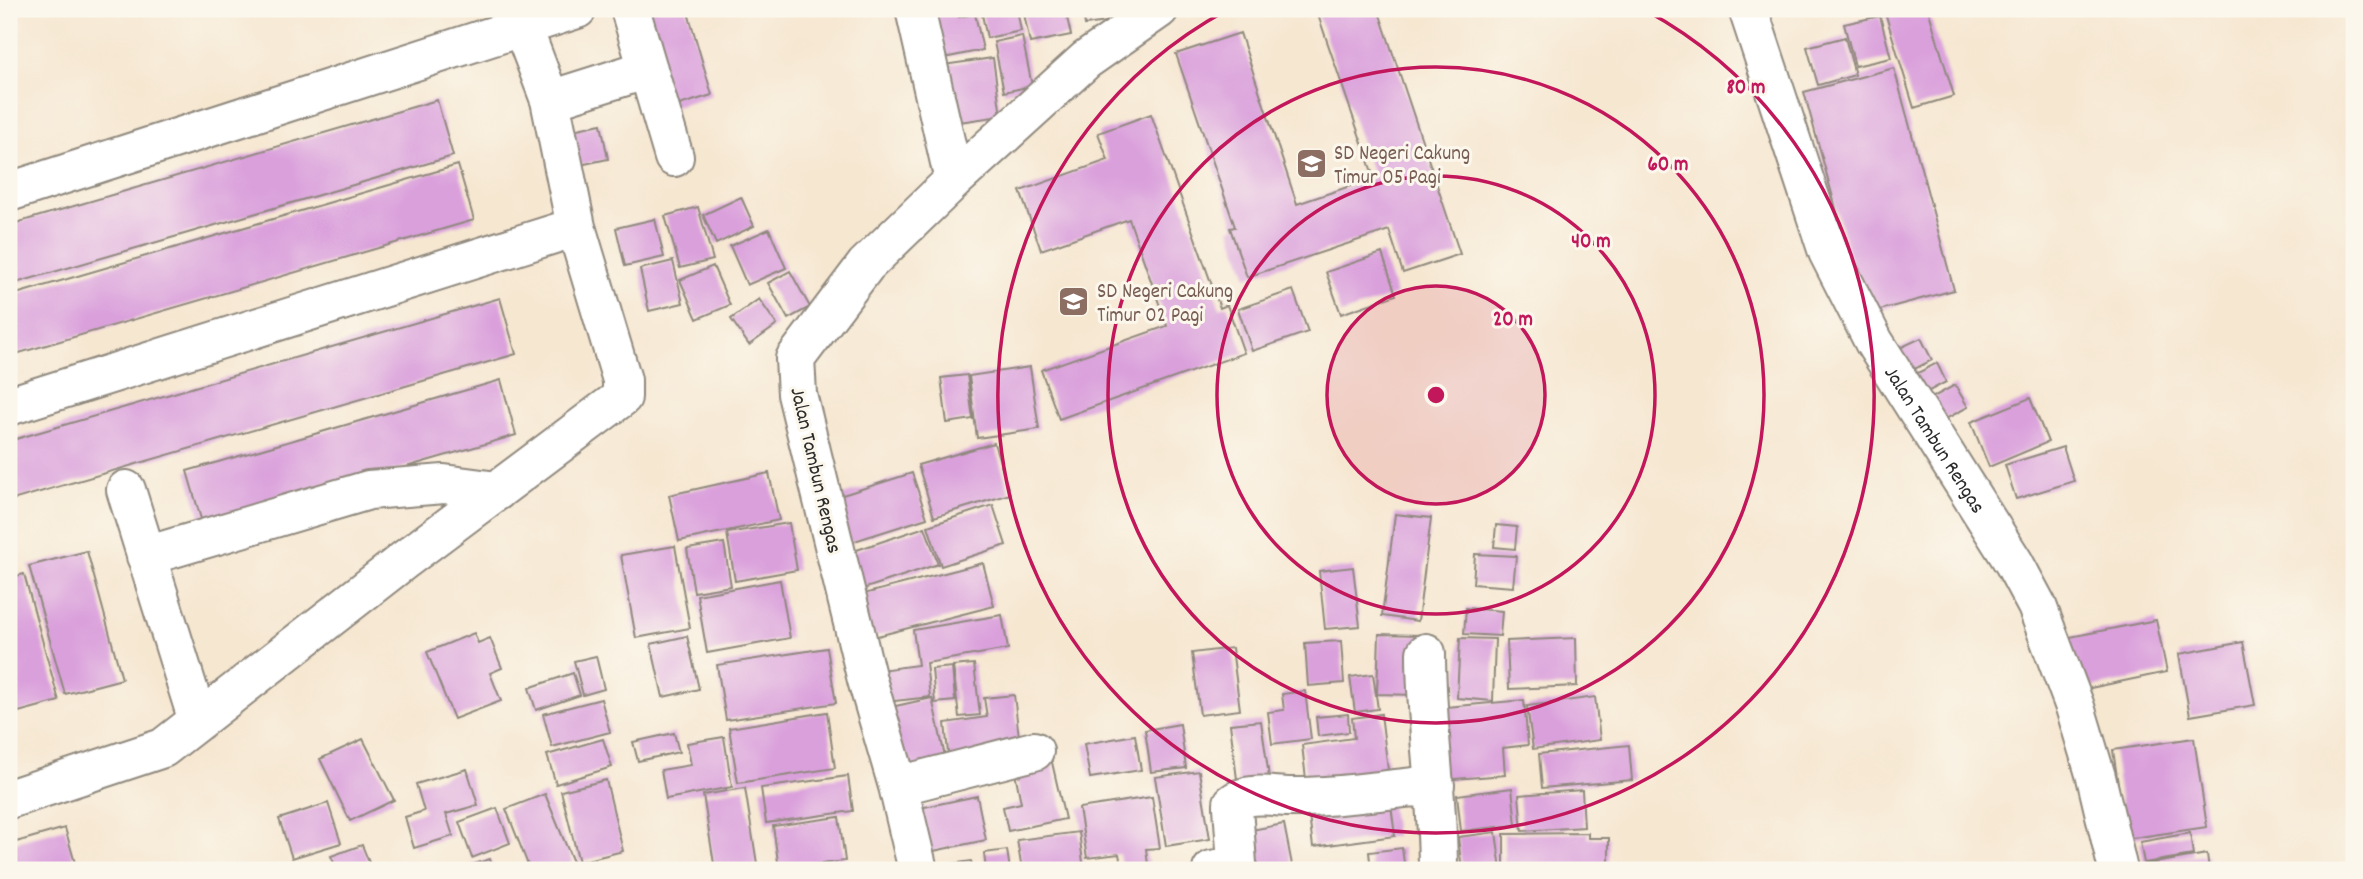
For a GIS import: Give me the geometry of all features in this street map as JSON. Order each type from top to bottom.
[{"type":"street","points":[[9,192],[577,9]]},
{"type":"street","points":[[630,9],[674,157]]},
{"type":"street","points":[[915,9],[954,180]]},
{"type":"street","name":"Jalan Tambun Rengas","points":[[918,870],[898,786],[867,680],[797,394],[795,359],[866,265],[954,180],[1086,60],[1159,9]]},
{"type":"street","name":"Jalan Tambun Rengas","points":[[1748,9],[1828,253],[1874,342],[2014,563],[2037,606],[2075,707],[2096,777],[2118,870]]},
{"type":"street","points":[[9,799],[163,748],[622,397],[622,380],[576,227],[550,100],[522,26]]},
{"type":"street","points":[[550,100],[648,69]]},
{"type":"street","points":[[9,406],[576,227]]},
{"type":"street","points":[[146,556],[369,490],[444,484],[496,491]]},
{"type":"street","points":[[126,490],[198,721]]},
{"type":"street","points":[[1426,653],[1426,706],[1435,785],[1438,870]]},
{"type":"street","points":[[898,786],[1034,751]]},
{"type":"street","points":[[1212,870],[1237,864],[1233,803],[1237,800],[1261,796],[1310,796],[1435,785]]},
{"type":"building","points":[[637,9],[687,9],[712,95],[666,109]]},
{"type":"building","points":[[924,9],[957,9],[959,17],[975,14],[983,50],[934,60]]},
{"type":"building","points":[[1017,9],[1021,31],[987,38],[981,10]]},
{"type":"building","points":[[1023,9],[1065,9],[1071,35],[1030,43]]},
{"type":"building","points":[[1083,9],[1111,9],[1113,21],[1085,25]]},
{"type":"building","points":[[1316,9],[1378,9],[1460,254],[1403,273],[1389,230],[1247,277],[1230,228],[1235,227],[1176,54],[1240,33],[1297,204],[1374,178]]},
{"type":"building","points":[[1884,9],[1928,9],[1954,96],[1914,108]]},
{"type":"building","points":[[1880,16],[1891,58],[1855,66],[1844,24]]},
{"type":"building","points":[[1022,36],[1032,86],[1004,92],[994,42]]},
{"type":"building","points":[[1845,37],[1855,75],[1818,85],[1807,47]]},
{"type":"building","points":[[993,58],[1001,116],[945,124],[936,66]]},
{"type":"building","points":[[1894,68],[1954,290],[1865,314],[1804,92]]},
{"type":"building","points":[[437,100],[453,156],[9,285],[9,225]]},
{"type":"building","points":[[1151,114],[1220,308],[1227,305],[1244,353],[1059,419],[1041,370],[1167,326],[1129,219],[1041,250],[1020,191],[1108,160],[1098,133]]},
{"type":"building","points":[[601,124],[608,159],[575,166],[568,131]]},
{"type":"building","points":[[458,165],[474,220],[9,356],[9,296]]},
{"type":"building","points":[[741,197],[754,226],[716,244],[703,215]]},
{"type":"building","points":[[698,207],[713,260],[680,268],[665,216]]},
{"type":"building","points":[[655,219],[664,257],[625,266],[616,228]]},
{"type":"building","points":[[769,229],[786,268],[747,285],[730,246]]},
{"type":"building","points":[[1382,253],[1396,295],[1341,314],[1326,272]]},
{"type":"building","points":[[673,261],[683,303],[649,311],[640,269]]},
{"type":"building","points":[[713,266],[730,305],[697,319],[680,280]]},
{"type":"building","points":[[790,271],[810,307],[788,319],[768,283]]},
{"type":"building","points":[[1293,290],[1308,332],[1252,351],[1238,309]]},
{"type":"building","points":[[500,298],[516,354],[9,501],[9,441]]},
{"type":"building","points":[[759,299],[777,325],[749,345],[731,319]]},
{"type":"building","points":[[1921,338],[1932,360],[1903,375],[1891,352]]},
{"type":"building","points":[[1937,363],[1946,382],[1916,398],[1906,379]]},
{"type":"building","points":[[1030,367],[1039,429],[977,438],[969,376]]},
{"type":"building","points":[[967,375],[973,419],[947,423],[941,378]]},
{"type":"building","points":[[501,380],[516,435],[203,526],[187,471]]},
{"type":"building","points":[[1955,385],[1968,407],[1938,423],[1926,401]]},
{"type":"building","points":[[2030,398],[2048,442],[1989,467],[1971,422]]},
{"type":"building","points":[[994,443],[1010,494],[934,517],[918,465]]},
{"type":"building","points":[[2063,447],[2074,481],[2016,499],[2005,465]]},
{"type":"building","points":[[769,473],[779,520],[679,541],[669,495]]},
{"type":"building","points":[[912,473],[927,518],[845,544],[830,499]]},
{"type":"building","points":[[993,505],[1006,545],[941,566],[928,526]]},
{"type":"building","points":[[1395,514],[1431,518],[1418,621],[1382,616]]},
{"type":"building","points":[[789,523],[797,570],[735,581],[727,533]]},
{"type":"building","points":[[1496,525],[1517,527],[1515,549],[1494,547]]},
{"type":"building","points":[[925,527],[938,564],[854,592],[842,555]]},
{"type":"building","points":[[724,543],[731,586],[694,592],[687,549]]},
{"type":"building","points":[[675,546],[690,628],[636,638],[621,555]]},
{"type":"building","points":[[87,551],[122,679],[65,694],[29,566]]},
{"type":"building","points":[[1475,554],[1516,556],[1513,587],[1473,584]]},
{"type":"building","points":[[983,563],[994,606],[862,640],[852,597]]},
{"type":"building","points":[[1353,567],[1360,626],[1325,629],[1319,571]]},
{"type":"building","points":[[24,574],[59,701],[11,714],[9,578]]},
{"type":"building","points":[[780,580],[790,638],[707,653],[697,595]]},
{"type":"building","points":[[1466,608],[1502,611],[1500,636],[1464,634]]},
{"type":"building","points":[[1002,615],[1008,649],[926,663],[930,697],[877,703],[872,671],[918,665],[913,630]]},
{"type":"building","points":[[2156,620],[2167,672],[2076,691],[2065,638]]},
{"type":"building","points":[[474,633],[478,643],[490,638],[502,668],[490,673],[501,701],[454,719],[427,652]]},
{"type":"building","points":[[1379,634],[1421,635],[1418,695],[1377,694]]},
{"type":"building","points":[[687,636],[699,689],[663,697],[651,644]]},
{"type":"building","points":[[1460,638],[1495,639],[1493,701],[1457,698]]},
{"type":"building","points":[[1576,638],[1577,686],[1509,689],[1507,641]]},
{"type":"building","points":[[1341,641],[1344,683],[1308,686],[1305,643]]},
{"type":"building","points":[[2243,642],[2255,705],[2190,716],[2179,654]]},
{"type":"building","points":[[827,648],[836,703],[726,720],[717,665]]},
{"type":"building","points":[[1232,648],[1240,710],[1200,715],[1192,653]]},
{"type":"building","points":[[596,656],[604,689],[583,695],[574,661]]},
{"type":"building","points":[[974,664],[980,715],[959,717],[953,666]]},
{"type":"building","points":[[952,667],[955,701],[935,703],[932,669]]},
{"type":"building","points":[[573,673],[580,695],[536,710],[529,688]]},
{"type":"building","points":[[1373,674],[1378,709],[1355,712],[1350,677]]},
{"type":"building","points":[[1305,691],[1311,739],[1272,744],[1268,712],[1284,710],[1282,694]]},
{"type":"building","points":[[1014,695],[1021,754],[949,763],[945,723],[987,717],[984,698]]},
{"type":"building","points":[[1595,697],[1600,740],[1533,749],[1527,706]]},
{"type":"building","points":[[932,698],[948,770],[898,782],[882,709]]},
{"type":"building","points":[[601,699],[610,732],[552,747],[543,714]]},
{"type":"building","points":[[1524,700],[1528,745],[1503,748],[1505,775],[1442,780],[1436,708]]},
{"type":"building","points":[[827,712],[835,768],[738,783],[729,728]]},
{"type":"building","points":[[1348,714],[1349,732],[1318,736],[1316,717]]},
{"type":"building","points":[[1381,714],[1389,778],[1307,788],[1302,745],[1354,738],[1352,718]]},
{"type":"building","points":[[1261,721],[1271,791],[1239,795],[1230,724]]},
{"type":"building","points":[[1180,724],[1186,768],[1151,772],[1145,730]]},
{"type":"building","points":[[674,733],[679,752],[638,761],[633,742]]},
{"type":"building","points":[[1135,735],[1141,770],[1090,778],[1084,744]]},
{"type":"building","points":[[724,737],[732,787],[666,799],[661,770],[691,765],[687,743]]},
{"type":"building","points":[[2194,738],[2207,827],[2126,839],[2113,750]]},
{"type":"building","points":[[363,739],[394,800],[350,821],[320,759]]},
{"type":"building","points":[[603,739],[612,767],[556,784],[547,755]]},
{"type":"building","points":[[1629,745],[1632,780],[1542,788],[1539,754]]},
{"type":"building","points":[[1051,758],[1065,819],[1008,831],[1003,807],[1021,803],[1014,767]]},
{"type":"building","points":[[467,769],[478,805],[446,814],[453,836],[414,848],[405,817],[424,811],[416,784]]},
{"type":"building","points":[[1199,771],[1210,839],[1166,846],[1155,777]]},
{"type":"building","points":[[848,776],[853,811],[766,823],[761,788]]},
{"type":"building","points":[[606,780],[623,851],[579,862],[561,791]]},
{"type":"building","points":[[745,788],[758,870],[715,870],[703,795]]},
{"type":"building","points":[[1512,788],[1516,825],[1461,831],[1457,795]]},
{"type":"building","points":[[1582,790],[1584,827],[1522,831],[1519,795]]},
{"type":"building","points":[[545,794],[573,862],[553,870],[530,870],[506,809]]},
{"type":"building","points":[[977,796],[986,840],[924,853],[915,809]]},
{"type":"building","points":[[1152,797],[1160,848],[1146,849],[1148,865],[1122,869],[1119,854],[1087,858],[1079,808]]},
{"type":"building","points":[[1390,797],[1395,836],[1313,847],[1308,807]]},
{"type":"building","points":[[328,803],[341,843],[292,858],[279,819]]},
{"type":"building","points":[[497,808],[510,843],[472,858],[459,822]]},
{"type":"building","points":[[839,817],[845,861],[779,869],[773,826]]},
{"type":"building","points":[[1284,824],[1293,870],[1254,870],[1246,831]]},
{"type":"building","points":[[65,828],[77,870],[9,870],[9,844]]},
{"type":"building","points":[[1079,832],[1084,870],[1022,870],[1017,840]]},
{"type":"building","points":[[1496,832],[1501,870],[1462,870],[1458,837]]},
{"type":"building","points":[[1588,833],[1588,838],[1609,838],[1609,870],[1504,870],[1504,834]]},
{"type":"building","points":[[2190,833],[2193,855],[2144,863],[2140,842]]},
{"type":"building","points":[[362,845],[372,870],[337,870],[331,856]]},
{"type":"building","points":[[1402,848],[1405,870],[1371,870],[1369,852]]},
{"type":"building","points":[[1007,850],[1010,870],[986,870],[984,853]]},
{"type":"building","points":[[2207,854],[2209,870],[2144,870],[2143,865]]},
{"type":"building","points":[[490,859],[493,870],[456,870]]},
{"type":"building","points":[[971,861],[973,870],[930,870],[930,867]]},
{"type":"place","name":"SD Negeri Cakung Timur 05 Pagi","points":[[1311,164]]},
{"type":"place","name":"SD Negeri Cakung Timur 02 Pagi","points":[[1074,302]]}]
